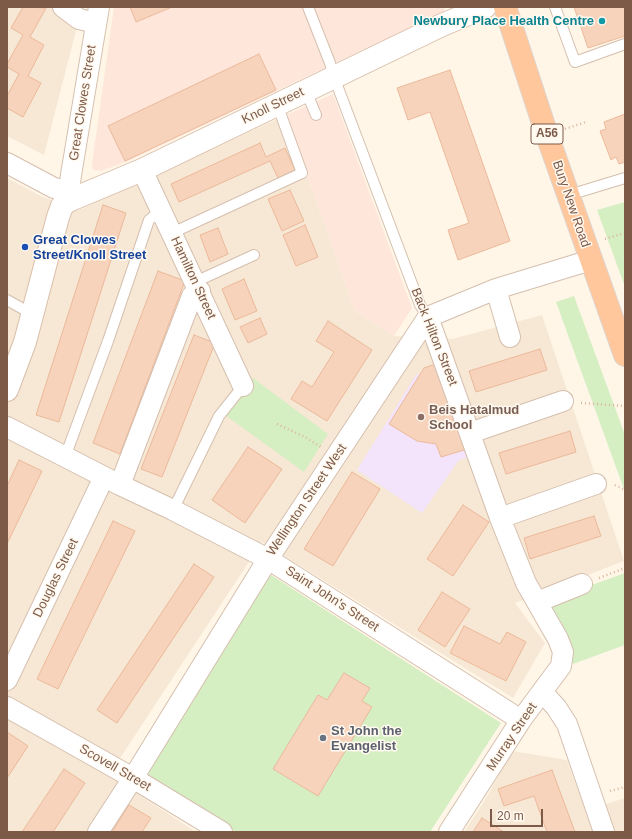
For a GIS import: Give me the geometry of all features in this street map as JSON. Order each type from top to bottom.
[{"type":"highway","name":"Bury New Road","points":[[506,7],[545,128],[625,355]]},
{"type":"main road","name":"Knoll Street","points":[[70,198],[142,170],[442,25],[485,7]]},
{"type":"main road","name":"Great Clowes Street","points":[[7,390],[25,342],[58,217],[70,198]]},
{"type":"street","points":[[63,7],[79,19],[97,15]]},
{"type":"street","name":"Great Clowes Street","points":[[70,198],[71,175],[97,15]]},
{"type":"street","points":[[7,163],[70,198]]},
{"type":"street","name":"Hamilton Street","points":[[142,170],[243,386]]},
{"type":"street","points":[[428,317],[496,289],[591,260]]},
{"type":"street","name":"Douglas Street","points":[[7,680],[112,481],[192,296],[198,287]]},
{"type":"street","points":[[496,289],[510,337]]},
{"type":"street","name":"Back Hilton Street","points":[[428,317],[500,518],[526,583],[558,639]]},
{"type":"street","name":"Wellington Street West","points":[[98,832],[268,559],[337,457],[428,317]]},
{"type":"street","points":[[470,433],[563,401]]},
{"type":"street","name":"Saint John's Street","points":[[7,427],[268,559],[521,720]]},
{"type":"street","points":[[500,518],[596,484]]},
{"type":"street","points":[[537,602],[582,584]]},
{"type":"street","name":"Murray Street","points":[[449,832],[521,720],[561,666],[563,652],[558,639]]},
{"type":"street","points":[[542,692],[556,707],[567,724],[604,832]]},
{"type":"street","name":"Scovell Street","points":[[7,707],[133,778],[222,832]]},
{"type":"lane","name":"Back Hilton Street","points":[[308,7],[420,305],[428,317]]},
{"type":"lane","points":[[555,7],[575,62],[625,44]]},
{"type":"lane","points":[[306,91],[316,114]]},
{"type":"lane","points":[[172,233],[302,173],[277,104]]},
{"type":"lane","points":[[569,195],[625,178]]},
{"type":"lane","points":[[65,457],[108,341],[148,220],[161,210]]},
{"type":"lane","points":[[198,287],[254,255]]},
{"type":"lane","points":[[7,300],[32,314]]},
{"type":"lane","points":[[173,510],[219,416],[243,386]]},
{"type":"path","points":[[563,401],[625,406]]},
{"type":"path","points":[[277,424],[305,437],[337,457]]},
{"type":"path","points":[[582,584],[625,568]]},
{"type":"shaded area","points":[[7,7],[61,7],[79,19],[44,155],[7,136]]},
{"type":"shaded area","points":[[114,7],[444,7],[445,11],[126,162],[101,171],[93,170],[92,164]]},
{"type":"shaded area","points":[[333,94],[412,308],[394,336],[355,311],[286,115]]},
{"type":"shaded area","points":[[286,115],[355,311],[394,336],[452,339],[542,315],[624,561],[515,603],[545,643],[513,698],[262,542],[109,775],[196,832],[7,832],[7,178],[43,197],[79,210]]},
{"type":"shaded area","name":"Beis Hatalmud School","points":[[434,369],[467,458],[459,460],[422,513],[357,470],[416,375]]},
{"type":"shaded area","points":[[512,751],[567,760],[585,809],[625,798],[625,832],[464,832],[485,800]]},
{"type":"green space","points":[[625,202],[625,287],[597,210]]},
{"type":"green space","points":[[574,296],[625,435],[625,492],[556,302]]},
{"type":"green space","points":[[253,378],[328,434],[304,472],[225,415]]},
{"type":"green space","points":[[268,573],[501,723],[430,832],[236,832],[143,774]]},
{"type":"green space","points":[[625,573],[625,645],[573,664],[550,600]]},
{"type":"building","points":[[23,7],[46,8],[30,37],[44,45],[28,76],[41,83],[23,117],[7,108],[7,96],[19,74],[7,67],[7,64],[23,35],[11,28]]},
{"type":"building","points":[[130,7],[172,7],[136,22]]},
{"type":"building","name":"Newbury Place Health Centre","points":[[574,7],[625,7],[625,36],[588,48]]},
{"type":"building","points":[[259,54],[276,90],[125,161],[108,126]]},
{"type":"building","points":[[450,70],[510,241],[458,260],[448,230],[469,223],[430,112],[408,120],[397,88]]},
{"type":"building","points":[[625,114],[625,162],[619,164],[616,157],[611,160],[600,131],[606,129],[604,122]]},
{"type":"building","points":[[260,143],[266,157],[285,148],[295,170],[278,178],[270,161],[179,202],[171,184]]},
{"type":"building","points":[[290,190],[304,221],[282,231],[268,199]]},
{"type":"building","points":[[103,205],[126,213],[59,422],[36,415]]},
{"type":"building","points":[[305,225],[318,257],[296,266],[283,235]]},
{"type":"building","points":[[218,228],[228,254],[210,262],[200,235]]},
{"type":"building","points":[[158,271],[185,281],[120,454],[93,443]]},
{"type":"building","points":[[244,279],[257,311],[235,320],[222,289]]},
{"type":"building","points":[[260,318],[267,334],[248,343],[240,327]]},
{"type":"building","points":[[328,321],[372,350],[327,421],[291,399],[302,381],[312,387],[334,352],[316,341]]},
{"type":"building","points":[[194,335],[215,343],[162,477],[141,469]]},
{"type":"building","points":[[540,349],[547,370],[476,392],[469,371]]},
{"type":"building","points":[[438,363],[467,449],[441,457],[436,444],[417,441],[389,424],[424,368]]},
{"type":"building","points":[[570,431],[576,452],[506,474],[499,453]]},
{"type":"building","points":[[248,447],[282,469],[245,523],[212,500]]},
{"type":"building","points":[[19,460],[42,471],[7,544],[7,486]]},
{"type":"building","points":[[352,472],[380,489],[333,566],[304,549]]},
{"type":"building","points":[[463,505],[489,522],[453,576],[427,559]]},
{"type":"building","points":[[594,516],[601,536],[530,559],[524,538]]},
{"type":"building","points":[[113,521],[135,531],[58,689],[37,679]]},
{"type":"building","points":[[194,564],[214,577],[117,723],[97,710]]},
{"type":"building","points":[[442,592],[470,609],[445,647],[418,630]]},
{"type":"building","points":[[464,626],[500,644],[507,632],[526,642],[506,681],[450,653]]},
{"type":"building","name":"St John the Evangelist","points":[[344,673],[370,688],[362,701],[372,707],[318,796],[273,769],[318,695],[327,700]]},
{"type":"building","points":[[7,732],[28,746],[7,778]]},
{"type":"building","points":[[64,769],[85,783],[53,832],[22,832]]},
{"type":"building","points":[[552,770],[575,832],[547,832],[534,796],[504,806],[498,789]]},
{"type":"building","points":[[129,805],[151,818],[142,832],[112,832]]},
{"type":"building","points":[[482,818],[504,832],[473,832]]},
{"type":"place","name":"Newbury Place Health Centre","points":[[602,21]]},
{"type":"place","name":"Great Clowes Street/Knoll Street","points":[[25,247]]},
{"type":"place","name":"Beis Hatalmud School","points":[[421,417]]},
{"type":"place","name":"St John the Evangelist","points":[[323,738]]}]
